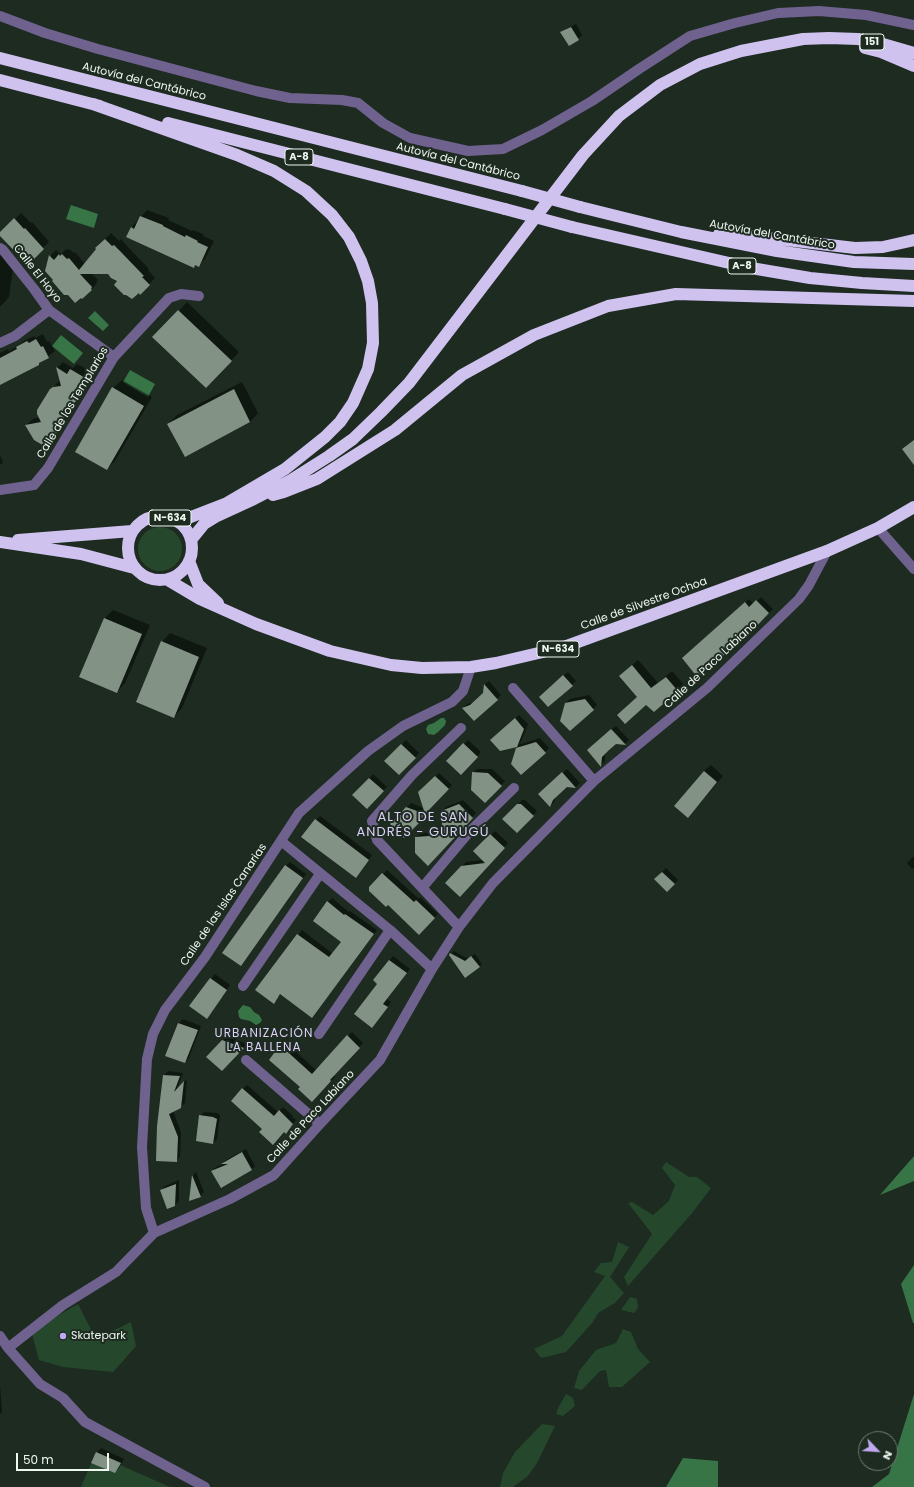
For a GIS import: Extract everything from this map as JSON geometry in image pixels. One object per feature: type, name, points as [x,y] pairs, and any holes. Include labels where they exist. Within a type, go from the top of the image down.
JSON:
[{"type":"highway","name":"151","points":[[829,38],[858,39],[914,53]]},
{"type":"highway","points":[[178,522],[301,472],[329,456],[353,439],[409,383],[584,155],[619,116],[660,85],[700,64],[749,49],[804,39],[829,38],[881,52],[914,66]]},
{"type":"highway","name":"Autovía del Cantábrico","points":[[0,58],[681,232],[777,251],[854,262],[914,264]]},
{"type":"highway","name":"A-8","points":[[0,80],[572,227],[691,255],[751,268],[810,278],[914,286]]},
{"type":"highway","points":[[93,104],[237,155],[274,171],[294,183],[318,201],[341,225],[361,261],[368,281],[372,303],[372,355],[364,380],[353,403],[340,422],[325,437],[286,469],[227,503]]},
{"type":"highway","points":[[681,232],[735,234],[855,248],[883,247],[914,240]]},
{"type":"highway","points":[[254,499],[284,492],[317,479],[395,430],[462,375],[534,335],[608,306],[676,294],[914,301]]},
{"type":"highway","points":[[191,540],[204,524],[217,516],[291,480],[301,472]]},
{"type":"highway","name":"N-634","points":[[878,528],[914,507]]},
{"type":"highway","name":"N-634","points":[[0,542],[132,531],[139,523],[154,517],[169,517],[184,526],[191,540],[192,550],[189,561],[198,584],[226,611]]},
{"type":"highway","name":"Calle de Silvestre Ochoa","points":[[226,611],[286,636],[330,651],[365,660],[391,665],[422,668],[471,668],[564,647],[826,551],[878,528]]},
{"type":"highway","points":[[132,531],[128,540],[127,550],[129,560],[134,568]]},
{"type":"highway","name":"N-634","points":[[0,542],[80,554],[134,568],[141,575],[149,579],[158,581],[168,580],[200,599],[226,611]]},
{"type":"highway","points":[[168,580],[177,576],[184,570],[189,561]]},
{"type":"street","points":[[0,16],[45,33],[98,49],[256,91],[290,98],[342,100],[358,103],[383,123],[410,138],[468,151],[502,150],[542,130],[592,101],[690,36],[735,23],[778,13],[819,11],[866,15],[914,24]]},
{"type":"street","name":"Calle El Hoyo","points":[[0,248],[34,288],[49,310],[114,357]]},
{"type":"street","name":"Calle de los Templarios","points":[[0,490],[34,485],[48,468],[114,357],[169,298],[181,294],[199,296]]},
{"type":"street","points":[[0,343],[15,336],[49,310]]},
{"type":"street","points":[[878,528],[914,568]]},
{"type":"street","name":"Calle de Paco Labiano","points":[[8,1348],[63,1305],[116,1272],[154,1233],[230,1199],[274,1175],[380,1060],[432,969],[459,927],[493,883],[594,782],[707,688],[799,599],[810,585],[826,551]]},
{"type":"street","name":"Calle de las Islas Canarias","points":[[154,1233],[146,1208],[142,1147],[148,1059],[153,1034],[165,1010],[205,957],[300,813],[368,751],[403,726],[452,702],[463,691],[471,668]]},
{"type":"street","points":[[513,688],[594,782]]},
{"type":"street","points":[[459,927],[377,840],[372,821],[412,775],[461,728]]},
{"type":"street","points":[[422,888],[470,832],[514,788]]},
{"type":"street","points":[[281,840],[320,874],[390,930],[432,969]]},
{"type":"street","points":[[243,986],[320,874]]},
{"type":"street","points":[[319,1034],[390,930]]},
{"type":"street","points":[[246,1060],[320,1124]]},
{"type":"street","points":[[0,1336],[8,1348],[40,1384],[63,1398],[84,1422],[205,1487]]},
{"type":"shaded area","points":[[71,205],[98,214],[94,228],[66,219]]},
{"type":"shaded area","points":[[95,311],[109,325],[103,331],[88,318]]},
{"type":"shaded area","points":[[61,335],[83,353],[74,364],[52,346]]},
{"type":"shaded area","points":[[130,370],[155,384],[148,397],[123,382]]},
{"type":"shaded area","points":[[156,527],[164,527],[176,533],[182,545],[182,553],[176,565],[164,571],[156,571],[144,565],[138,553],[138,545],[144,533]]},
{"type":"shaded area","points":[[441,718],[444,718],[446,721],[445,725],[434,735],[428,734],[426,729],[428,725]]},
{"type":"shaded area","points":[[243,1005],[250,1007],[259,1015],[262,1020],[260,1023],[256,1025],[239,1017],[238,1011]]},
{"type":"shaded area","points":[[914,1156],[914,1181],[880,1195]]},
{"type":"shaded area","points":[[666,1162],[689,1177],[697,1177],[711,1188],[693,1212],[628,1286],[624,1277],[652,1234],[628,1203],[632,1202],[653,1215],[669,1201],[675,1185],[662,1168]]},
{"type":"shaded area","points":[[618,1242],[629,1247],[610,1277],[624,1293],[615,1303],[598,1313],[593,1322],[566,1352],[541,1358],[534,1349],[562,1336],[605,1276],[594,1272],[601,1263],[612,1262]]},
{"type":"shaded area","points":[[914,1265],[914,1323],[913,1323],[901,1284]]},
{"type":"shaded area","points":[[630,1297],[637,1299],[638,1308],[634,1313],[621,1310]]},
{"type":"shaded area","name":"Skatepark","points":[[78,1304],[96,1339],[131,1322],[136,1346],[113,1372],[63,1367],[39,1360],[32,1334],[38,1327]]},
{"type":"shaded area","points":[[623,1329],[631,1332],[638,1349],[650,1362],[622,1387],[609,1387],[606,1370],[600,1371],[582,1390],[574,1388],[579,1371],[596,1350],[616,1343]]},
{"type":"shaded area","points":[[566,1394],[573,1398],[575,1406],[563,1416],[556,1414],[558,1408]]},
{"type":"shaded area","points":[[914,1394],[914,1487],[872,1487],[889,1474],[890,1471],[898,1471],[898,1445]]},
{"type":"shaded area","points":[[542,1424],[555,1426],[537,1463],[528,1476],[513,1487],[500,1487],[503,1473],[515,1452]]},
{"type":"shaded area","points":[[96,1452],[121,1463],[120,1465],[170,1487],[81,1487]]},
{"type":"shaded area","points":[[683,1458],[718,1461],[718,1487],[666,1487]]},
{"type":"building","points":[[571,27],[579,40],[569,46],[560,32]]},
{"type":"building","points":[[140,216],[163,225],[185,237],[186,235],[208,247],[199,267],[195,265],[194,268],[126,237],[131,227],[134,229]]},
{"type":"building","points":[[14,218],[44,249],[29,264],[27,262],[26,263],[0,236],[0,232]]},
{"type":"building","points":[[105,239],[120,251],[144,276],[142,277],[150,285],[140,295],[139,293],[132,299],[124,295],[114,285],[117,281],[111,278],[108,274],[80,274],[92,287],[92,290],[75,303],[68,295],[64,295],[45,271],[49,255],[54,260],[59,254],[60,256],[62,254],[67,259],[69,258],[79,270],[96,249],[95,248]]},
{"type":"building","points":[[178,310],[232,361],[206,388],[152,337]]},
{"type":"building","points":[[36,339],[41,347],[43,346],[49,358],[39,363],[39,365],[0,385],[0,358],[17,349],[16,347],[27,341],[29,343]]},
{"type":"building","points":[[56,367],[67,374],[70,369],[87,379],[78,393],[80,394],[74,404],[72,403],[56,434],[54,434],[46,447],[34,440],[25,425],[41,422],[37,414],[37,410],[50,389],[61,386]]},
{"type":"building","points":[[112,387],[144,406],[107,470],[75,452]]},
{"type":"building","points":[[234,389],[250,422],[185,457],[167,424]]},
{"type":"building","points":[[914,440],[914,465],[902,449]]},
{"type":"building","points":[[756,600],[769,613],[754,629],[740,634],[743,638],[698,678],[682,658],[745,602],[749,607]]},
{"type":"building","points":[[104,618],[142,634],[117,693],[79,677]]},
{"type":"building","points":[[161,641],[199,657],[174,718],[136,702]]},
{"type":"building","points":[[632,665],[651,688],[666,677],[678,691],[654,712],[646,705],[625,724],[617,715],[637,697],[619,676]]},
{"type":"building","points":[[563,675],[573,686],[548,707],[539,697]]},
{"type":"building","points":[[484,684],[498,700],[474,721],[462,708],[470,705],[483,693]]},
{"type":"building","points":[[585,699],[594,710],[570,731],[560,721],[565,703]]},
{"type":"building","points":[[515,718],[524,729],[517,747],[500,751],[490,740]]},
{"type":"building","points":[[611,729],[626,745],[616,744],[609,750],[602,757],[601,767],[587,750]]},
{"type":"building","points":[[536,742],[546,753],[521,775],[511,764],[516,748]]},
{"type":"building","points":[[463,743],[478,757],[461,775],[446,761]]},
{"type":"building","points":[[401,744],[416,758],[399,775],[384,761]]},
{"type":"building","points":[[704,771],[717,782],[688,818],[674,806]]},
{"type":"building","points":[[472,772],[488,773],[502,786],[485,803],[471,790]]},
{"type":"building","points":[[562,772],[576,788],[567,787],[553,800],[550,807],[538,794]]},
{"type":"building","points":[[435,776],[449,789],[425,814],[418,792]]},
{"type":"building","points":[[369,778],[384,791],[367,809],[352,795]]},
{"type":"building","points":[[459,804],[473,818],[428,866],[415,853],[415,837],[443,835],[441,811]]},
{"type":"building","points":[[517,804],[521,804],[534,816],[517,833],[502,819]]},
{"type":"building","points":[[406,807],[425,814],[421,818],[425,817],[404,838],[390,824]]},
{"type":"building","points":[[315,819],[369,860],[356,878],[301,837]]},
{"type":"building","points":[[490,834],[505,848],[460,897],[445,883],[461,866],[485,863],[473,851]]},
{"type":"building","points":[[285,865],[303,878],[241,966],[222,953]]},
{"type":"building","points":[[662,872],[675,884],[667,892],[654,879]]},
{"type":"building","points":[[382,873],[414,902],[416,900],[435,918],[419,935],[388,905],[386,907],[369,891],[369,887]]},
{"type":"building","points":[[327,901],[344,915],[345,914],[374,934],[312,1018],[280,994],[274,1004],[255,990],[297,934],[329,957],[341,942],[313,921]]},
{"type":"building","points":[[450,953],[465,961],[471,956],[480,967],[465,978],[449,955]]},
{"type":"building","points":[[389,960],[407,973],[383,1004],[388,1007],[372,1028],[354,1014],[377,984],[373,980]]},
{"type":"building","points":[[210,978],[227,990],[207,1019],[189,1006]]},
{"type":"building","points":[[178,1023],[198,1030],[185,1063],[165,1056]]},
{"type":"building","points":[[347,1035],[360,1048],[312,1102],[298,1089],[300,1087],[269,1060],[280,1045],[312,1074]]},
{"type":"building","points":[[222,1040],[244,1048],[222,1071],[206,1057]]},
{"type":"building","points":[[163,1075],[180,1076],[174,1092],[184,1081],[181,1108],[169,1114],[178,1137],[177,1162],[156,1161],[157,1126]]},
{"type":"building","points":[[242,1088],[274,1116],[279,1110],[293,1124],[286,1134],[284,1132],[273,1145],[259,1132],[262,1129],[231,1101]]},
{"type":"building","points":[[199,1115],[217,1119],[213,1144],[196,1141]]},
{"type":"building","points":[[242,1152],[252,1170],[221,1188],[211,1171],[228,1164],[221,1164]]},
{"type":"building","points":[[192,1175],[201,1197],[189,1201]]},
{"type":"building","points":[[176,1184],[175,1206],[167,1209],[160,1190]]},
{"type":"building","points":[[96,1452],[121,1463],[115,1473],[91,1463]]},
{"type":"place","name":"Skatepark","points":[[63,1336]]},
{"type":"district","name":"ALTO DE SAN ANDRÉS - GURUGÚ","points":[[423,826]]},
{"type":"district","name":"URBANIZACIÓN LA BALLENA","points":[[264,1041]]}]
